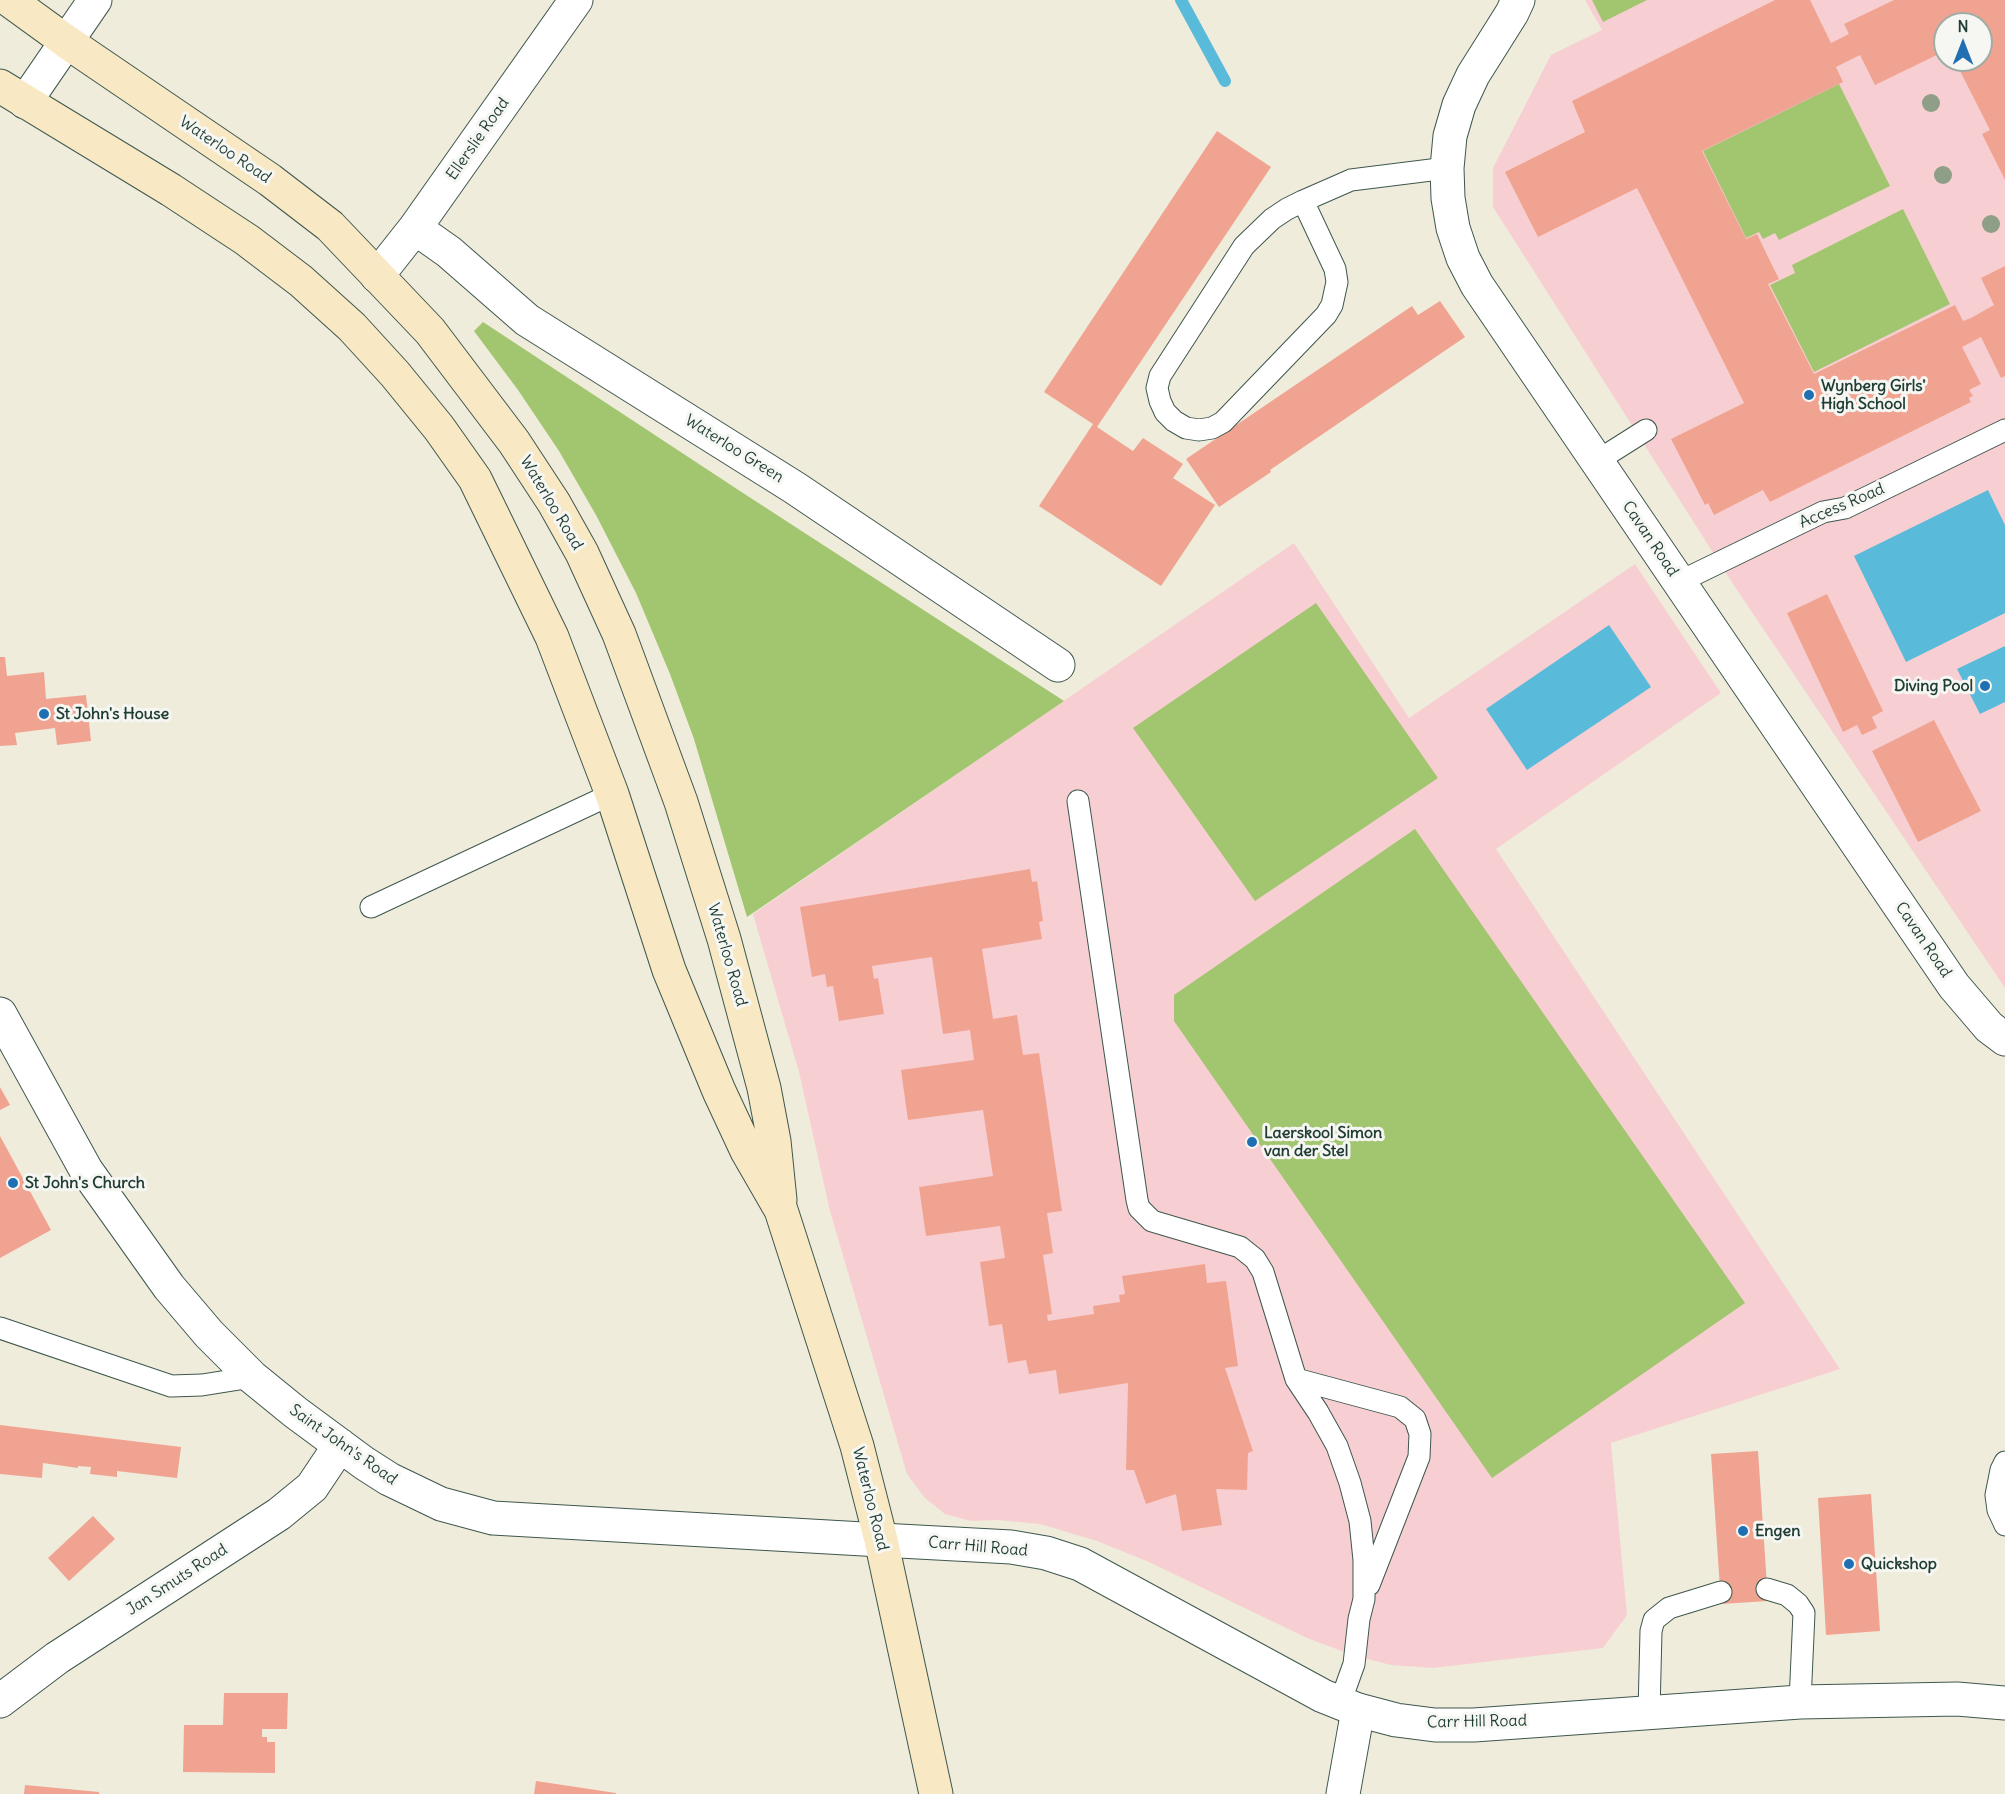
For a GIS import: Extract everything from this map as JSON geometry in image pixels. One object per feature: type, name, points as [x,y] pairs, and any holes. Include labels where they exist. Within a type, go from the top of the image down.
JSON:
[{"type":"main road","name":"Waterloo Road","points":[[9,0],[279,187],[330,226],[430,331],[514,441],[554,503],[582,553],[619,634],[681,802],[724,939],[766,1099],[774,1141],[781,1210],[857,1446],[881,1540],[936,1794]]},
{"type":"main road","name":"Waterloo Road","points":[[13,94],[171,190],[247,240],[301,281],[352,327],[395,374],[439,428],[475,479],[552,637],[612,794],[669,970],[719,1091],[747,1151],[781,1210]]},
{"type":"street","points":[[13,94],[67,42],[95,0]]},
{"type":"street","name":"Ellerslie Road","points":[[377,276],[415,228],[576,0]]},
{"type":"street","name":"Cavan Road","points":[[1518,0],[1473,75],[1459,105],[1450,136],[1447,168],[1448,198],[1453,228],[1463,258],[1477,285],[1954,986],[1989,1027],[2005,1039]]},
{"type":"street","name":"Waterloo Green","points":[[415,228],[448,252],[527,320],[795,488],[1058,665]]},
{"type":"street","name":"Saint John's Road","points":[[0,1014],[86,1170],[169,1287],[209,1334],[252,1377],[339,1445],[389,1479],[423,1497],[459,1510],[494,1518],[881,1540]]},
{"type":"street","name":"Jan Smuts Road","points":[[0,1701],[57,1658],[279,1514],[312,1487],[339,1445]]},
{"type":"street","name":"Carr Hill Road","points":[[881,1540],[1011,1546],[1046,1553],[1080,1564],[1225,1644],[1349,1706],[1396,1720],[1435,1725],[1473,1725],[1800,1702],[1957,1698],[2005,1703]]},
{"type":"street","points":[[1343,1794],[1349,1706]]},
{"type":"lane","points":[[1303,201],[1335,269],[1336,288],[1332,305],[1326,315],[1223,422],[1212,428],[1198,430],[1186,428],[1165,412],[1157,388],[1160,376],[1165,364],[1244,246],[1272,219],[1303,201],[1351,180],[1447,168]]},
{"type":"lane","points":[[1597,461],[1646,430]]},
{"type":"lane","name":"Access Road","points":[[1679,582],[1823,512],[1845,508],[2005,430]]},
{"type":"lane","points":[[371,907],[612,794]]},
{"type":"lane","points":[[1078,801],[1139,1208],[1152,1221],[1240,1247],[1256,1259],[1263,1272],[1296,1380],[1318,1412],[1336,1446],[1350,1483],[1360,1521],[1365,1560],[1364,1599]]},
{"type":"lane","points":[[0,1328],[171,1386],[202,1385],[252,1377]]},
{"type":"lane","points":[[1296,1380],[1400,1407],[1415,1419],[1420,1434],[1419,1457],[1364,1599],[1359,1619],[1349,1706]]},
{"type":"lane","points":[[2005,1462],[1996,1495],[1998,1510],[2005,1525]]},
{"type":"lane","points":[[1767,1589],[1787,1595],[1798,1604],[1804,1613],[1800,1702]]},
{"type":"lane","points":[[1649,1712],[1651,1631],[1654,1620],[1669,1608],[1720,1592]]},
{"type":"shaded area","name":"Wynberg Girls' High School","points":[[1585,0],[2005,0],[2005,988],[1733,584],[1493,207],[1493,168],[1551,55],[1602,30]]},
{"type":"shaded area","name":"Laerskool Simon van der Stel","points":[[1294,543],[1409,718],[1635,564],[1721,693],[1496,849],[1840,1369],[1611,1443],[1627,1615],[1603,1648],[1433,1668],[1391,1665],[1355,1656],[1307,1638],[1149,1562],[1097,1541],[1040,1524],[998,1520],[971,1521],[945,1514],[925,1498],[907,1474],[830,1211],[799,1072],[753,914]]},
{"type":"green space","points":[[1592,0],[1647,0],[1603,22]]},
{"type":"green space","points":[[1839,84],[1890,186],[1779,240],[1775,233],[1763,239],[1759,232],[1746,238],[1703,151]]},
{"type":"green space","points":[[1903,209],[1950,304],[1814,372],[1770,285],[1795,273],[1792,265]]},
{"type":"green space","points":[[483,322],[1064,701],[747,917],[694,739],[636,593],[596,515],[559,451],[518,390],[474,331]]},
{"type":"green space","points":[[1316,603],[1438,778],[1255,901],[1133,728]]},
{"type":"green space","points":[[1415,829],[1745,1303],[1492,1478],[1174,1021],[1174,995]]},
{"type":"water","points":[[1988,490],[2005,525],[2005,613],[1906,662],[1854,556]]},
{"type":"water","points":[[1609,625],[1651,687],[1527,770],[1486,709]]},
{"type":"water","name":"Diving Pool","points":[[2005,646],[2005,702],[1980,714],[1957,669]]},
{"type":"building","points":[[1775,0],[1810,0],[1831,43],[1849,34],[1844,24],[1894,0],[2005,0],[2005,180],[1982,134],[1990,130],[1961,72],[1993,72],[1993,12],[1933,12],[1933,57],[1875,85],[1860,55],[1836,67],[1843,82],[1702,151],[1746,239],[1757,234],[1779,279],[1768,284],[1814,374],[1955,305],[1963,321],[1994,305],[1981,278],[2005,266],[2005,376],[2001,378],[1981,337],[1962,347],[1981,384],[1969,390],[1973,396],[1969,398],[1971,402],[1770,502],[1763,490],[1714,515],[1708,503],[1705,505],[1671,439],[1744,403],[1637,188],[1538,237],[1505,172],[1585,132],[1572,101]]},
{"type":"building","points":[[1217,131],[1271,167],[1097,427],[1133,451],[1143,438],[1183,464],[1173,478],[1215,505],[1161,586],[1039,506],[1093,424],[1044,392]]},
{"type":"building","points":[[1440,301],[1465,337],[1219,507],[1186,459],[1412,306],[1418,315]]},
{"type":"building","points":[[1827,594],[1883,711],[1872,717],[1877,728],[1862,735],[1857,725],[1843,732],[1787,613]]},
{"type":"building","name":"St John's House","points":[[0,657],[5,657],[7,676],[44,672],[46,699],[86,695],[91,741],[57,745],[55,728],[15,733],[17,745],[0,746]]},
{"type":"building","points":[[1934,720],[1981,811],[1918,842],[1872,751]]},
{"type":"building","points":[[1030,869],[1032,882],[1037,881],[1043,921],[1039,922],[1042,939],[982,949],[993,1019],[1017,1015],[1023,1055],[1039,1053],[1062,1211],[1047,1213],[1053,1253],[1043,1255],[1052,1314],[1047,1315],[1048,1321],[1094,1314],[1093,1306],[1120,1302],[1119,1295],[1125,1294],[1122,1276],[1205,1264],[1207,1283],[1226,1281],[1238,1366],[1225,1368],[1253,1451],[1248,1453],[1247,1490],[1216,1489],[1222,1525],[1182,1531],[1176,1494],[1146,1504],[1134,1470],[1126,1470],[1128,1383],[1059,1394],[1056,1370],[1029,1374],[1026,1360],[1008,1363],[1002,1324],[989,1326],[980,1262],[1005,1258],[1000,1226],[926,1236],[919,1187],[993,1176],[983,1110],[908,1120],[901,1070],[974,1060],[970,1030],[943,1034],[932,957],[872,966],[874,979],[878,978],[884,1014],[839,1021],[833,986],[827,987],[825,974],[812,977],[800,907]]},
{"type":"building","points":[[0,1087],[10,1105],[0,1110]]},
{"type":"building","name":"St John's Church","points":[[0,1136],[51,1230],[0,1258]]},
{"type":"building","points":[[0,1425],[181,1447],[177,1478],[117,1471],[117,1477],[90,1474],[91,1467],[78,1466],[78,1468],[43,1463],[42,1478],[0,1474]]},
{"type":"building","points":[[1758,1451],[1768,1601],[1721,1604],[1711,1454]]},
{"type":"building","name":"Quickshop","points":[[1871,1494],[1880,1631],[1826,1635],[1818,1498]]},
{"type":"building","points":[[93,1516],[115,1539],[69,1581],[48,1558]]},
{"type":"building","points":[[224,1693],[288,1693],[287,1729],[262,1729],[262,1737],[267,1737],[267,1742],[275,1742],[275,1773],[183,1772],[184,1725],[223,1725]]},
{"type":"building","points":[[536,1781],[616,1793],[616,1794],[534,1794]]},
{"type":"building","points":[[25,1785],[99,1792],[99,1794],[24,1794]]},
{"type":"waterway","points":[[1181,0],[1225,81]]},
{"type":"place","name":"Wynberg Girls' High School","points":[[1809,395]]},
{"type":"place","name":"Diving Pool","points":[[1985,686]]},
{"type":"place","name":"St John's House","points":[[44,714]]},
{"type":"place","name":"Laerskool Simon van der Stel","points":[[1252,1142]]},
{"type":"place","name":"St John's Church","points":[[13,1183]]},
{"type":"place","name":"Engen","points":[[1743,1531]]},
{"type":"place","name":"Quickshop","points":[[1849,1564]]}]
